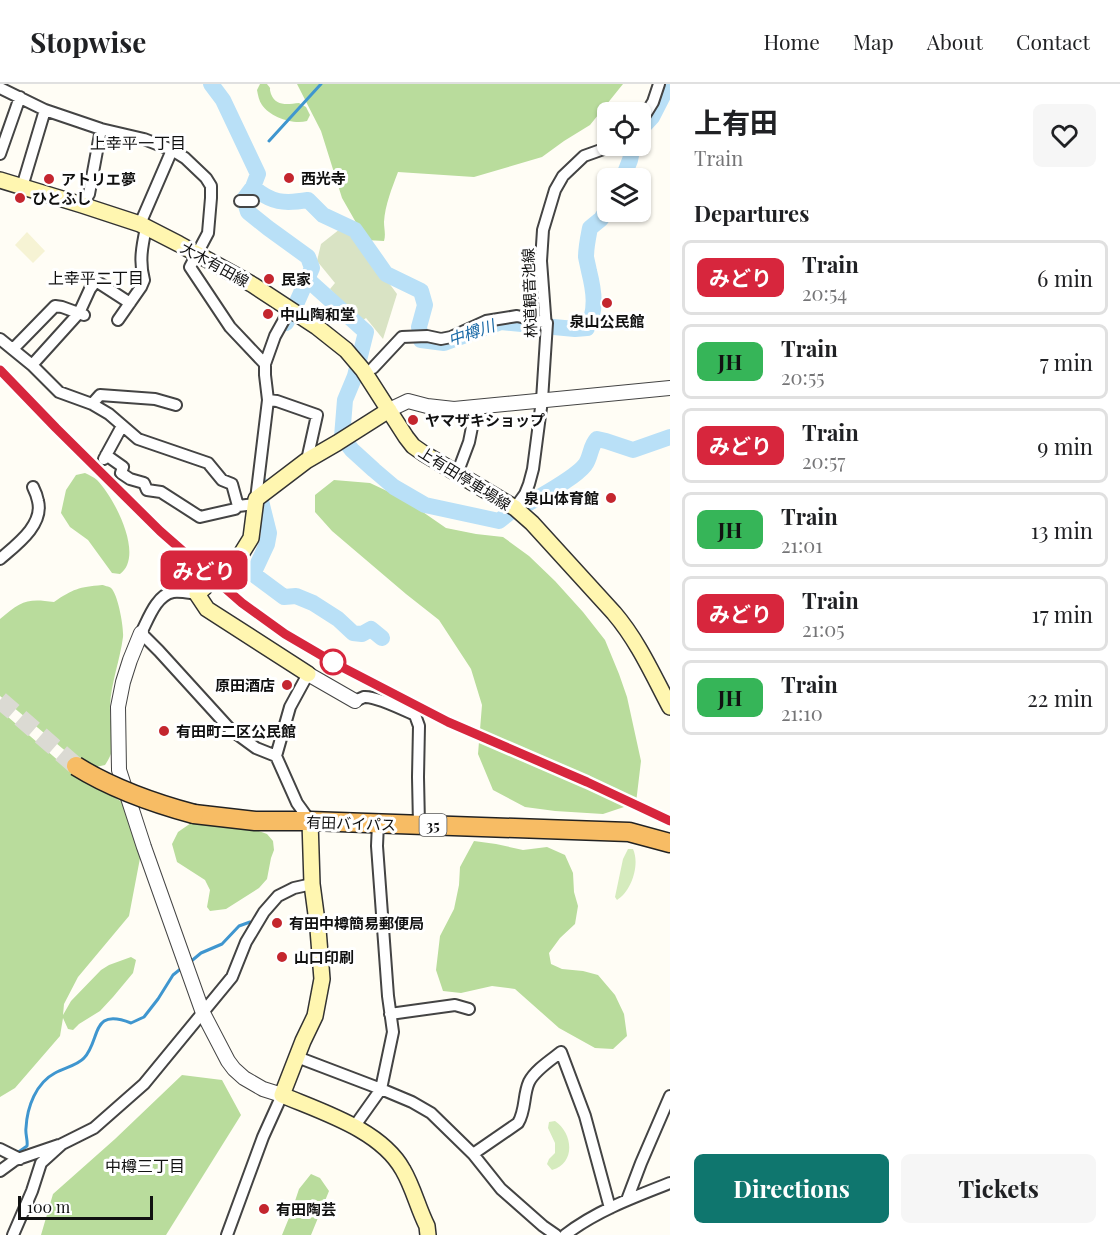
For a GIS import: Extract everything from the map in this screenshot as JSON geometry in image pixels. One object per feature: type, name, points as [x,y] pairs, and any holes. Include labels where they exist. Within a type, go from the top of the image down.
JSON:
[{"type":"highway","name":"有田バイパス","points":[[76,766],[132,795],[195,814],[255,821],[629,832],[670,843]]},
{"type":"main road","name":"大木有田線","points":[[0,180],[143,226],[253,285],[317,327],[346,350],[363,370],[389,410]]},
{"type":"main road","points":[[222,569],[238,559],[251,538],[256,502],[286,474],[389,410]]},
{"type":"main road","name":"上有田停車場線","points":[[389,410],[413,446],[515,508],[532,523],[627,628],[670,707]]},
{"type":"main road","points":[[201,590],[207,609],[308,674]]},
{"type":"main road","points":[[310,821],[312,884],[322,979],[315,1016],[282,1095],[338,1119],[378,1142],[403,1168],[427,1226],[428,1235]]},
{"type":"street","points":[[651,105],[659,84]]},
{"type":"street","points":[[0,88],[45,110],[101,129],[144,139],[172,150],[185,158],[206,178],[211,186],[208,233],[190,267],[230,327],[265,364]]},
{"type":"street","points":[[0,154],[20,97]]},
{"type":"street","points":[[22,187],[45,110]]},
{"type":"street","points":[[82,205],[89,194],[101,129]]},
{"type":"street","points":[[117,320],[144,280],[140,267],[143,226],[172,150]]},
{"type":"street","name":"林道観音池線","points":[[542,400],[547,322],[541,261],[543,230],[555,190],[563,176],[584,156],[597,151]]},
{"type":"street","points":[[240,201],[253,201]]},
{"type":"street","points":[[32,365],[82,314],[90,288],[96,281],[130,303]]},
{"type":"street","points":[[13,349],[55,306],[62,306],[82,314]]},
{"type":"street","points":[[122,426],[105,457],[123,467],[121,473],[130,479],[143,480],[147,490],[161,492],[200,517],[256,502],[271,401],[265,364],[275,336],[290,309]]},
{"type":"street","points":[[373,368],[402,337],[451,338],[486,321],[517,316],[547,322],[542,400],[533,469],[525,494],[515,508]]},
{"type":"street","points":[[0,339],[32,365],[59,392],[92,404],[109,414],[138,439],[208,463],[222,480],[232,484],[238,506]]},
{"type":"street","points":[[389,410],[408,401],[454,409],[670,388]]},
{"type":"street","points":[[92,404],[100,395],[155,399],[176,405]]},
{"type":"street","points":[[271,401],[317,416],[307,460]]},
{"type":"street","points":[[458,474],[472,427],[474,407]]},
{"type":"street","points":[[0,559],[33,528],[39,502],[33,487]]},
{"type":"street","points":[[201,590],[170,593],[162,597],[141,633],[126,671],[118,707],[118,770],[203,1013],[234,1069],[263,1089],[282,1095],[263,1137],[227,1235]]},
{"type":"street","points":[[141,633],[230,729],[256,748],[276,756]]},
{"type":"street","points":[[310,821],[297,803],[276,756],[290,707],[308,674],[355,701],[364,698],[381,701],[397,706],[415,716],[419,726],[419,825]]},
{"type":"street","points":[[354,1127],[381,1089],[393,1032],[388,996],[377,846],[378,823]]},
{"type":"street","points":[[0,1171],[15,1160],[62,1144],[94,1128],[144,1084],[232,977],[246,942],[264,912],[279,896],[294,888],[312,884]]},
{"type":"street","points":[[390,1014],[455,1005],[469,1009]]},
{"type":"street","points":[[472,1154],[518,1123],[522,1117],[529,1082],[561,1052],[585,1116],[610,1208]]},
{"type":"street","points":[[297,1057],[381,1089],[431,1113],[472,1154],[501,1189],[556,1235]]},
{"type":"street","points":[[627,1200],[670,1096]]},
{"type":"street","points":[[13,1235],[42,1163],[62,1144]]},
{"type":"street","points":[[0,1149],[20,1159]]},
{"type":"street","points":[[565,1235],[610,1208],[670,1183]]},
{"type":"shaded area","points":[[27,232],[45,251],[33,263],[15,245]]},
{"type":"green space","points":[[260,84],[267,84],[273,98],[279,103],[299,103],[306,107],[310,115],[307,121],[289,121],[270,113],[259,100],[257,90]]},
{"type":"green space","points":[[297,84],[623,84],[609,102],[597,102],[597,116],[590,125],[542,157],[474,177],[398,172],[386,209],[384,241],[366,240],[342,198],[321,131]]},
{"type":"green space","points":[[340,229],[353,234],[397,294],[383,339],[366,318],[362,321],[330,289],[335,283],[317,261],[321,244]]},
{"type":"green space","points":[[85,473],[96,479],[104,488],[124,527],[129,554],[127,565],[120,574],[112,573],[88,540],[70,527],[61,513],[66,490],[76,475]]},
{"type":"green space","points":[[334,480],[370,483],[404,499],[446,528],[503,537],[529,556],[555,581],[605,640],[619,674],[627,697],[641,761],[636,803],[603,814],[555,811],[525,807],[493,790],[478,754],[482,705],[471,669],[439,620],[332,531],[315,512],[315,495]]},
{"type":"green space","points":[[102,585],[114,591],[123,637],[111,697],[112,749],[105,765],[96,767],[75,759],[0,696],[0,619],[25,602],[37,600],[54,602],[76,589]]},
{"type":"green space","points":[[0,710],[68,769],[122,802],[141,853],[129,916],[78,977],[64,1004],[63,1015],[71,1001],[101,970],[109,965],[131,957],[136,960],[133,973],[100,1011],[73,1030],[68,1029],[63,1018],[60,1036],[15,1088],[0,1097]]},
{"type":"green space","points":[[191,823],[256,830],[267,834],[273,841],[274,850],[267,879],[259,888],[226,909],[210,911],[207,907],[210,890],[205,880],[177,862],[172,844],[178,832]]},
{"type":"green space","points":[[474,841],[523,850],[547,847],[565,855],[573,873],[574,892],[578,906],[575,924],[560,938],[549,953],[551,964],[562,969],[598,975],[615,995],[624,1014],[627,1036],[613,1049],[595,1048],[559,1028],[515,989],[492,986],[461,993],[443,991],[436,970],[440,936],[454,909],[460,867]]},
{"type":"green space","points":[[628,849],[633,849],[635,869],[627,890],[617,900],[615,897],[623,859]]},
{"type":"green space","points":[[182,1075],[222,1080],[241,1115],[166,1235],[41,1235],[53,1194]]},
{"type":"green space","points":[[555,1121],[566,1133],[569,1147],[565,1161],[552,1170],[547,1164],[555,1153],[555,1143],[548,1128],[549,1122]]},
{"type":"green space","points":[[311,1174],[320,1178],[329,1191],[311,1235],[282,1235],[299,1189]]},
{"type":"waterway","points":[[211,84],[223,100],[258,174],[253,187],[244,199],[248,212],[308,257],[312,268],[286,323]]},
{"type":"waterway","points":[[269,141],[321,84]]},
{"type":"waterway","name":"中樽川","points":[[651,118],[669,84]]},
{"type":"waterway","name":"中樽川","points":[[627,168],[631,156]]},
{"type":"waterway","name":"中樽川","points":[[253,187],[278,201],[308,200],[323,215],[355,230],[386,274],[421,291],[425,305],[419,327],[421,340],[444,343],[501,322],[575,329],[587,328],[594,300],[586,257],[590,228],[597,222]]},
{"type":"waterway","points":[[307,279],[366,332],[355,376],[345,400],[342,437],[352,450],[394,487],[425,505],[499,521],[509,513]]},
{"type":"waterway","points":[[524,506],[580,470],[587,462],[597,439],[633,450],[670,437]]},
{"type":"waterway","points":[[263,486],[261,501],[269,533],[267,544],[253,574],[284,597],[296,596],[313,603],[338,619],[353,633],[362,634],[371,629],[382,638]]},
{"type":"waterway","points":[[189,963],[201,953],[222,944],[239,926],[250,922]]},
{"type":"waterway","points":[[17,1153],[27,1146],[28,1112],[34,1096],[48,1077],[75,1065],[84,1058],[103,1022],[118,1019],[131,1023],[144,1017],[173,975],[183,967]]},
{"type":"tunnel","points":[[205,587],[222,569]]},
{"type":"tunnel","points":[[0,700],[76,766]]},
{"type":"railway","points":[[0,370],[160,531],[242,603],[295,641],[338,665],[490,741]]},
{"type":"railway","points":[[657,815],[670,821]]},
{"type":"train","name":"みどり","points":[[0,370],[160,531],[242,603],[295,641],[448,722],[587,782],[670,821]]},
{"type":"place","name":"西光寺","points":[[289,178]]},
{"type":"place","name":"アトリエ夢","points":[[49,179]]},
{"type":"place","name":"ひとふし","points":[[20,198]]},
{"type":"place","name":"民家","points":[[269,279]]},
{"type":"place","name":"泉山公民館","points":[[607,303]]},
{"type":"place","name":"中山陶和堂","points":[[268,314]]},
{"type":"place","name":"ヤマザキショップ","points":[[413,420]]},
{"type":"place","name":"泉山体育館","points":[[611,498]]},
{"type":"place","name":"原田酒店","points":[[287,685]]},
{"type":"place","name":"有田町二区公民館","points":[[164,731]]},
{"type":"place","name":"有田中樽簡易郵便局","points":[[277,923]]},
{"type":"place","name":"山口印刷","points":[[282,957]]},
{"type":"place","name":"有田陶芸","points":[[264,1209]]},
{"type":"district","name":"上幸平一丁目","points":[[138,142]]},
{"type":"district","name":"上幸平二丁目","points":[[96,277]]},
{"type":"district","name":"中樽三丁目","points":[[145,1165]]}]
